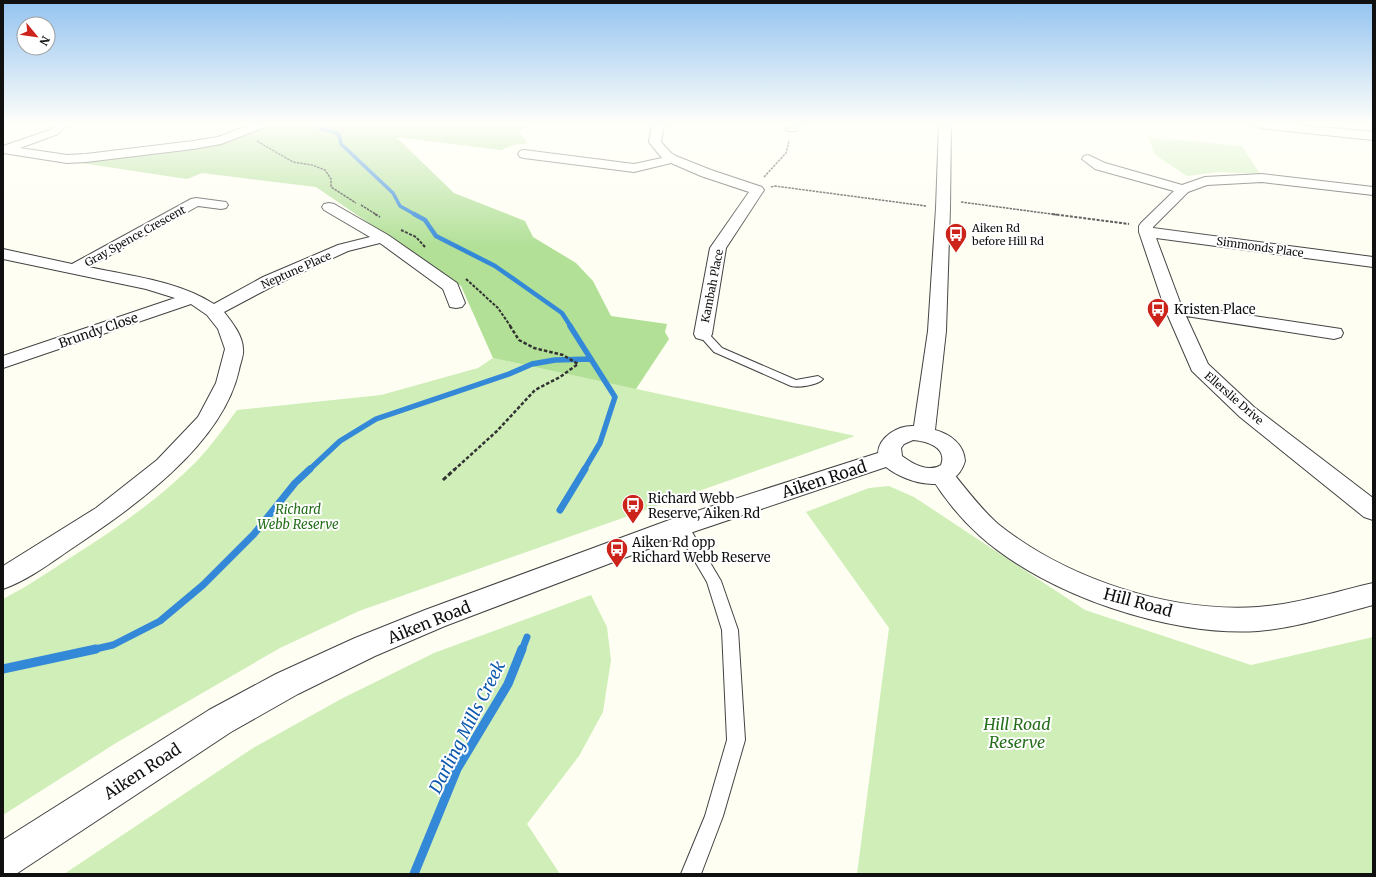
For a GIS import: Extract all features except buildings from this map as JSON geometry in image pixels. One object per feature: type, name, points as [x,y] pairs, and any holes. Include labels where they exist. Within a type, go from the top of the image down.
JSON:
[{"type":"street","points":[[618,166],[634,168],[643,166]]},
{"type":"street","points":[[689,166],[757,190]]},
{"type":"street","points":[[924,434],[937,331],[944,166]]},
{"type":"street","points":[[1100,166],[1183,189]]},
{"type":"street","points":[[1146,229],[1183,189],[1205,181],[1262,178],[1373,191]]},
{"type":"street","name":"Kambah Place","points":[[703,334],[718,248],[757,190]]},
{"type":"street","name":"Gray Spence Crescent","points":[[74,269],[193,198],[221,205]]},
{"type":"street","points":[[329,207],[382,238],[452,287],[456,303]]},
{"type":"street","name":"Simmonds Place","points":[[1146,229],[1373,262]]},
{"type":"street","name":"Ellerslie Drive","points":[[1146,229],[1174,309],[1199,367],[1247,412],[1373,511]]},
{"type":"street","name":"Neptune Place","points":[[213,311],[269,281],[343,248],[382,238]]},
{"type":"street","name":"Gray Spence Crescent","points":[[3,254],[150,285],[193,298],[213,311],[227,328],[234,349],[226,383],[207,420],[165,466],[105,514],[24,568],[3,578]]},
{"type":"street","name":"Brundy Close","points":[[3,362],[193,298]]},
{"type":"street","points":[[1174,309],[1334,333]]},
{"type":"street","points":[[910,433],[924,434],[943,441],[955,455],[955,463],[951,469],[942,475],[916,475],[904,470],[890,457],[889,450],[891,442],[897,436],[910,433]]},
{"type":"street","name":"Aiken Road","points":[[3,861],[220,721],[287,684],[365,647],[436,618],[681,526],[890,457]]},
{"type":"street","name":"Hill Road","points":[[942,475],[976,517],[989,530],[1013,548],[1062,577],[1090,589],[1134,604],[1170,613],[1215,619],[1257,619],[1296,612],[1373,594]]},
{"type":"lane","points":[[703,334],[718,350],[795,384],[818,379]]},
{"type":"lane","points":[[681,526],[714,580],[730,630],[736,740],[714,816],[692,874]]},
{"type":"path","points":[[757,190],[760,182],[774,166]]},
{"type":"path","points":[[757,190],[775,186],[926,206]]},
{"type":"path","points":[[961,202],[1146,229]]},
{"type":"green space","points":[[100,166],[426,166],[454,193],[525,221],[533,237],[576,263],[593,281],[611,316],[667,324],[665,332],[669,339],[636,389],[493,358],[461,286],[316,187],[202,173],[187,179]]},
{"type":"green space","points":[[1172,166],[1255,166],[1260,174],[1219,172],[1187,176]]},
{"type":"green space","name":"Richard Webb Reserve","points":[[493,358],[855,436],[359,611],[280,648],[116,743],[3,815],[3,599],[30,584],[121,524],[152,501],[196,462],[237,410],[381,395],[478,368]]},
{"type":"green space","name":"Hill Road Reserve","points":[[889,486],[914,497],[1085,610],[1251,665],[1373,637],[1373,874],[857,874],[889,628],[806,512],[869,488]]},
{"type":"green space","points":[[591,595],[607,627],[611,660],[603,712],[579,756],[527,824],[560,874],[64,874],[253,748],[341,699],[434,653]]},
{"type":"waterway","name":"Darling Mills Creek","points":[[364,166],[393,193],[400,206],[416,215]]},
{"type":"waterway","name":"Darling Mills Creek","points":[[414,214],[425,220],[436,236],[495,266],[562,313],[571,327]]},
{"type":"waterway","name":"Darling Mills Creek","points":[[570,326],[591,359]]},
{"type":"waterway","points":[[309,470],[340,441],[376,419],[509,374],[532,364],[555,360],[591,359]]},
{"type":"waterway","name":"Darling Mills Creek","points":[[584,470],[600,443],[615,397],[591,359]]},
{"type":"waterway","points":[[91,650],[113,645],[160,621],[203,585],[254,534],[295,483],[310,469]]},
{"type":"waterway","name":"Darling Mills Creek","points":[[560,510],[585,469]]},
{"type":"waterway","name":"Darling Mills Creek","points":[[522,650],[527,637]]},
{"type":"waterway","points":[[3,669],[96,649]]},
{"type":"waterway","name":"Darling Mills Creek","points":[[414,874],[457,769],[508,684],[522,649]]},
{"type":"place","name":"Aiken Rd before Hill Rd","points":[[956,254]]},
{"type":"place","name":"Kristen Place","points":[[1158,328]]},
{"type":"place","name":"Richard Webb Reserve, Aiken Rd","points":[[633,524]]},
{"type":"place","name":"Aiken Rd opp Richard Webb Reserve","points":[[617,568]]}]
